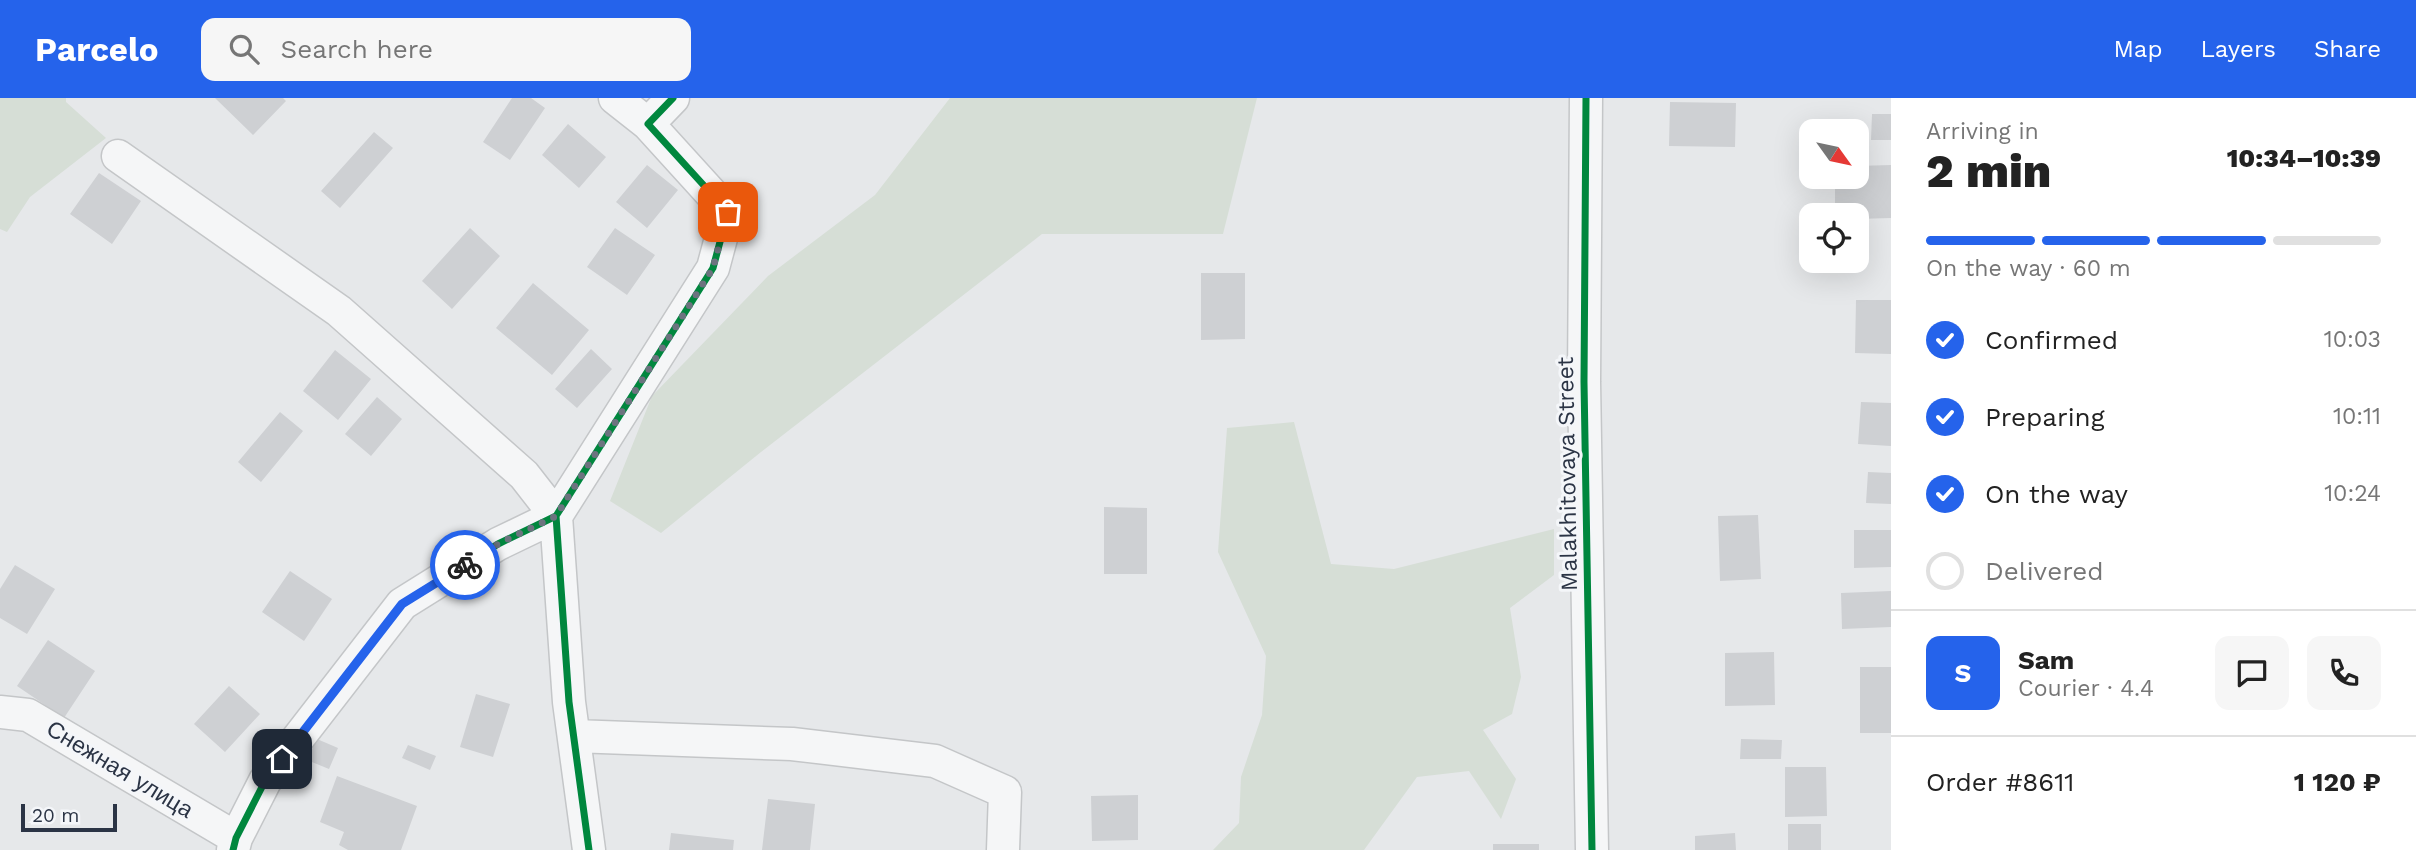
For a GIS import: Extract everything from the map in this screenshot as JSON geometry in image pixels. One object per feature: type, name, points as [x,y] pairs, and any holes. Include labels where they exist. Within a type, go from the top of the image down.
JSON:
[{"type":"street","points":[[234,844],[265,781],[402,604],[498,544],[556,516],[713,268],[728,212],[648,124],[615,98]]},
{"type":"street","points":[[648,124],[673,98]]},
{"type":"street","name":"Malakhitovaya Street","points":[[1586,98],[1584,382],[1592,850]]},
{"type":"street","points":[[118,156],[338,311],[524,475],[556,516],[569,702],[589,850]]},
{"type":"street","name":"Снежная улица","points":[[0,712],[28,715],[234,844]]},
{"type":"street","points":[[574,736],[792,744],[935,761],[1004,792],[1004,837]]},
{"type":"shaded area","points":[[0,98],[66,98],[66,102],[106,138],[30,197],[7,232],[0,229]]},
{"type":"shaded area","points":[[950,98],[1257,98],[1223,234],[1042,234],[661,533],[610,501],[652,396],[768,276],[875,195]]},
{"type":"shaded area","points":[[1294,422],[1331,564],[1394,569],[1554,529],[1554,575],[1510,608],[1521,677],[1512,714],[1483,730],[1516,779],[1501,819],[1469,771],[1417,777],[1364,850],[1213,850],[1239,823],[1241,777],[1262,715],[1266,656],[1218,552],[1227,428]]},
{"type":"building","points":[[215,98],[283,98],[286,101],[253,135]]},
{"type":"building","points":[[512,98],[531,98],[545,108],[510,160],[483,142]]},
{"type":"building","points":[[1670,102],[1736,103],[1735,147],[1669,146]]},
{"type":"building","points":[[1872,114],[1891,114],[1891,140],[1871,140]]},
{"type":"building","points":[[568,124],[606,157],[579,188],[542,155]]},
{"type":"building","points":[[374,132],[393,148],[340,208],[321,191]]},
{"type":"building","points":[[647,165],[678,190],[647,228],[616,202]]},
{"type":"building","points":[[1891,165],[1891,218],[1869,219],[1869,203],[1835,203],[1835,189],[1869,189],[1869,166]]},
{"type":"building","points":[[99,173],[141,201],[112,244],[70,214]]},
{"type":"building","points":[[470,228],[500,256],[452,309],[422,281]]},
{"type":"building","points":[[615,228],[655,255],[627,295],[587,267]]},
{"type":"building","points":[[1201,273],[1245,273],[1245,339],[1201,340]]},
{"type":"building","points":[[533,283],[589,330],[552,375],[496,328]]},
{"type":"building","points":[[1856,300],[1891,300],[1891,354],[1855,353]]},
{"type":"building","points":[[591,349],[612,369],[577,408],[555,389]]},
{"type":"building","points":[[335,350],[371,379],[338,420],[303,391]]},
{"type":"building","points":[[377,397],[402,419],[371,456],[345,434]]},
{"type":"building","points":[[1861,402],[1891,403],[1891,446],[1858,444]]},
{"type":"building","points":[[280,412],[303,431],[261,482],[238,462]]},
{"type":"building","points":[[1868,472],[1891,473],[1891,504],[1866,503]]},
{"type":"building","points":[[1104,507],[1147,508],[1147,574],[1104,574]]},
{"type":"building","points":[[1758,515],[1761,579],[1720,581],[1718,516]]},
{"type":"building","points":[[1854,530],[1891,530],[1891,567],[1854,568]]},
{"type":"building","points":[[15,565],[55,589],[27,634],[0,618],[0,589]]},
{"type":"building","points":[[290,571],[332,599],[304,641],[262,612]]},
{"type":"building","points":[[1891,591],[1891,627],[1842,629],[1841,593]]},
{"type":"building","points":[[48,640],[95,671],[64,718],[17,686]]},
{"type":"building","points":[[1774,652],[1775,705],[1725,706],[1725,653]]},
{"type":"building","points":[[1860,667],[1891,667],[1891,733],[1860,733]]},
{"type":"building","points":[[229,686],[260,714],[225,752],[194,724]]},
{"type":"building","points":[[476,694],[510,704],[493,757],[460,747]]},
{"type":"building","points":[[317,739],[338,748],[329,769],[307,760]]},
{"type":"building","points":[[1741,739],[1782,740],[1781,759],[1740,759]]},
{"type":"building","points":[[408,745],[436,756],[430,770],[402,758]]},
{"type":"building","points":[[1785,767],[1826,767],[1827,816],[1785,817]]},
{"type":"building","points":[[337,776],[417,806],[401,850],[348,850],[339,845],[344,832],[320,822]]},
{"type":"building","points":[[1138,795],[1138,840],[1092,841],[1091,796]]},
{"type":"building","points":[[768,799],[815,804],[810,850],[762,850]]},
{"type":"building","points":[[1788,824],[1821,824],[1821,850],[1788,850]]},
{"type":"building","points":[[671,833],[734,840],[733,850],[669,850]]},
{"type":"building","points":[[1735,833],[1736,850],[1695,850],[1695,836]]},
{"type":"building","points":[[1493,844],[1539,844],[1539,850],[1493,850]]},
{"type":"cycle path","points":[[233,850],[236,838],[265,781],[402,604],[498,544],[556,516],[713,268],[728,212],[648,124],[673,98]]},
{"type":"cycle path","points":[[1586,98],[1584,382],[1592,850]]},
{"type":"cycle path","points":[[556,516],[569,702],[589,850]]},
{"type":"way so far","points":[[465,565],[498,544],[556,516],[713,268],[728,212]]},
{"type":"route","points":[[282,759],[402,604],[465,565]]}]
